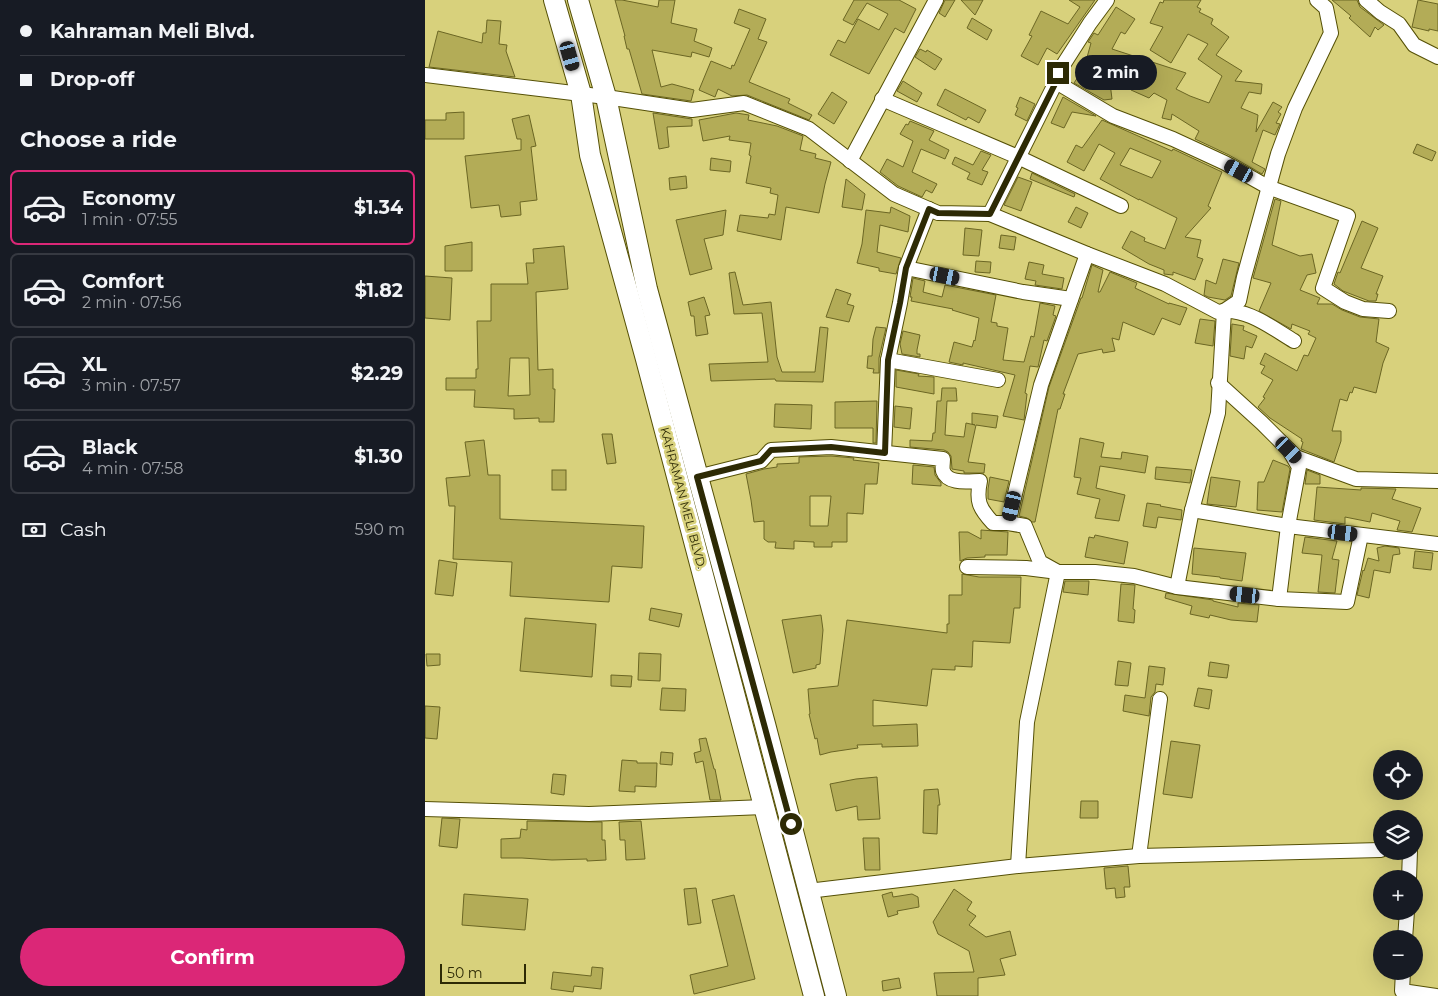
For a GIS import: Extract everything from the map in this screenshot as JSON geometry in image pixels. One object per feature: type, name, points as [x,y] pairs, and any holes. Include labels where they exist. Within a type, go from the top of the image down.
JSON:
[{"type":"highway","name":"KAHRAMAN MELI BLVD.","points":[[554,0],[581,94],[589,155],[646,358],[814,996]]},
{"type":"highway","name":"KAHRAMAN MELI BLVD.","points":[[578,0],[606,97],[647,289],[836,996]]},
{"type":"street","points":[[850,160],[936,0]]},
{"type":"street","points":[[990,214],[1056,82],[1058,73],[1107,0]]},
{"type":"street","points":[[1224,311],[1239,301],[1278,154],[1295,108],[1331,32],[1326,8],[1317,0]]},
{"type":"street","points":[[1366,0],[1399,24],[1413,45],[1438,57]]},
{"type":"street","points":[[425,75],[606,97],[692,110],[744,103],[809,129],[894,194],[938,213],[990,214],[1165,284],[1218,312],[1246,314],[1294,341]]},
{"type":"street","points":[[1056,82],[1113,116],[1173,139],[1225,163],[1268,187],[1348,216],[1323,288],[1345,302],[1363,309],[1389,311]]},
{"type":"street","points":[[883,99],[1018,157],[1121,206]]},
{"type":"street","points":[[885,453],[888,360],[906,268],[929,209]]},
{"type":"street","points":[[1008,523],[1041,386],[1087,254]]},
{"type":"street","points":[[906,268],[1023,292],[1071,299]]},
{"type":"street","points":[[1177,588],[1192,510],[1217,413],[1224,311]]},
{"type":"street","points":[[888,360],[998,380]]},
{"type":"street","points":[[1219,383],[1296,458],[1356,479],[1438,481]]},
{"type":"street","points":[[697,477],[761,461],[771,450],[831,447],[943,458],[943,471],[949,479],[959,482],[980,481],[978,501],[984,514],[993,523],[1025,526],[1040,562],[1058,572]]},
{"type":"street","points":[[1279,599],[1288,526],[1299,467],[1289,450]]},
{"type":"street","points":[[1192,510],[1288,526],[1438,544]]},
{"type":"street","points":[[967,567],[1095,572],[1134,576],[1177,588],[1279,599],[1347,602],[1361,535]]},
{"type":"street","points":[[1019,866],[1027,722],[1058,572]]},
{"type":"street","points":[[1139,856],[1159,699]]},
{"type":"street","points":[[425,810],[589,814],[765,807]]},
{"type":"street","points":[[808,892],[1019,866],[1139,856],[1373,850]]},
{"type":"street","points":[[1403,980],[1402,991],[1436,996]]},
{"type":"building","points":[[615,0],[658,7],[659,0],[675,0],[671,23],[697,29],[694,41],[712,48],[709,57],[692,52],[691,57],[652,50],[661,87],[672,84],[694,90],[691,101],[642,94],[629,49],[627,49]]},
{"type":"building","points":[[854,0],[899,0],[916,9],[904,33],[895,28],[869,74],[830,55],[838,40],[845,43],[858,19],[879,30],[888,14],[867,3],[853,25],[843,20]]},
{"type":"building","points":[[945,0],[955,0],[945,17],[939,13]]},
{"type":"building","points":[[961,0],[983,0],[975,15]]},
{"type":"building","points":[[1069,0],[1095,0],[1057,54],[1047,48],[1038,65],[1021,56],[1032,36],[1029,35],[1041,11],[1068,24],[1080,7]]},
{"type":"building","points":[[1164,0],[1201,0],[1197,7],[1201,9],[1199,12],[1213,19],[1211,24],[1229,37],[1216,55],[1242,71],[1235,81],[1262,84],[1261,94],[1249,92],[1241,108],[1258,115],[1256,132],[1273,102],[1282,107],[1278,112],[1281,114],[1276,123],[1280,124],[1275,135],[1263,130],[1252,162],[1265,169],[1262,174],[1229,155],[1195,139],[1199,131],[1172,114],[1171,120],[1162,118],[1167,100],[1154,93],[1149,98],[1131,90],[1137,76],[1108,67],[1112,99],[1104,100],[1074,83],[1078,77],[1081,79],[1091,43],[1088,42],[1094,33],[1098,35],[1116,7],[1135,19],[1125,34],[1121,32],[1112,49],[1186,73],[1176,89],[1209,103],[1222,76],[1198,59],[1208,44],[1188,34],[1171,63],[1150,50],[1163,27],[1150,23],[1160,2],[1163,3]]},
{"type":"building","points":[[1332,0],[1357,0],[1360,7],[1384,25],[1378,30],[1375,27],[1370,37],[1349,18],[1351,16]]},
{"type":"building","points":[[1418,0],[1438,4],[1438,31],[1412,27]]},
{"type":"building","points":[[739,9],[766,19],[758,39],[767,42],[749,82],[790,99],[788,103],[812,115],[809,120],[747,95],[732,96],[718,89],[715,97],[699,90],[711,61],[731,69],[732,65],[734,66],[750,29],[734,23]]},
{"type":"building","points":[[972,18],[992,30],[987,40],[967,28]]},
{"type":"building","points":[[487,20],[501,21],[499,44],[507,45],[506,51],[515,77],[429,67],[438,31],[482,43],[483,33],[486,33]]},
{"type":"building","points":[[920,49],[926,52],[927,50],[942,59],[935,70],[915,57]]},
{"type":"building","points":[[903,81],[922,93],[917,102],[897,91]]},
{"type":"building","points":[[945,89],[986,110],[979,123],[968,117],[966,120],[937,105]]},
{"type":"building","points":[[832,92],[847,102],[834,124],[818,114]]},
{"type":"building","points":[[1020,97],[1035,104],[1027,121],[1015,115]]},
{"type":"building","points":[[1063,97],[1096,116],[1072,112],[1064,128],[1051,123]]},
{"type":"building","points":[[464,112],[464,139],[425,139],[425,120],[446,120],[446,113]]},
{"type":"building","points":[[653,113],[692,119],[692,126],[667,127],[669,147],[659,149]]},
{"type":"building","points":[[736,113],[749,115],[748,120],[777,126],[803,136],[800,150],[816,154],[815,158],[831,162],[819,213],[786,207],[781,240],[737,231],[740,215],[768,218],[769,214],[775,215],[778,195],[770,193],[771,188],[746,183],[751,156],[749,155],[751,143],[729,140],[730,136],[703,141],[699,120]]},
{"type":"building","points":[[529,115],[536,146],[531,147],[537,200],[520,202],[521,215],[501,217],[499,205],[471,208],[465,156],[521,150],[521,139],[517,139],[512,119]]},
{"type":"building","points":[[1102,120],[1172,151],[1173,149],[1222,172],[1208,206],[1211,208],[1185,237],[1201,240],[1197,257],[1203,259],[1195,280],[1173,272],[1173,275],[1164,274],[1164,270],[1149,264],[1122,248],[1131,231],[1145,238],[1144,241],[1165,249],[1177,218],[1100,179],[1115,153],[1099,144],[1084,171],[1067,162],[1076,145],[1082,148]],"holes":[[[1130,148],[1161,161],[1152,178],[1120,165]]]},
{"type":"building","points":[[910,121],[934,131],[929,140],[949,150],[945,159],[921,149],[912,172],[937,184],[932,193],[926,190],[922,197],[898,186],[880,172],[887,159],[903,167],[913,141],[900,134]]},
{"type":"building","points":[[1417,144],[1436,152],[1432,161],[1413,153]]},
{"type":"building","points":[[981,151],[991,155],[982,170],[988,172],[982,185],[967,179],[970,173],[952,164],[955,157],[973,165]]},
{"type":"building","points":[[711,158],[731,161],[730,172],[710,170]]},
{"type":"building","points":[[1032,173],[1075,194],[1074,197],[1030,179]]},
{"type":"building","points":[[686,176],[687,188],[670,190],[669,178]]},
{"type":"building","points":[[1018,177],[1032,182],[1021,211],[1004,205]]},
{"type":"building","points":[[846,179],[865,194],[862,210],[842,207]]},
{"type":"building","points":[[1275,199],[1281,201],[1272,245],[1300,256],[1312,254],[1316,273],[1307,275],[1300,290],[1320,298],[1317,304],[1332,304],[1360,317],[1379,319],[1376,342],[1389,348],[1383,363],[1376,393],[1354,387],[1347,401],[1340,399],[1332,431],[1341,431],[1341,441],[1334,462],[1301,449],[1302,439],[1270,418],[1258,407],[1265,398],[1263,397],[1273,380],[1261,373],[1265,366],[1260,364],[1265,353],[1297,371],[1304,355],[1308,356],[1316,338],[1308,334],[1310,331],[1292,324],[1291,329],[1259,311],[1271,283],[1253,278]]},
{"type":"building","points":[[891,207],[910,216],[908,232],[880,225],[877,252],[901,258],[896,274],[879,271],[879,268],[857,263],[862,244],[866,210],[890,213]]},
{"type":"building","points":[[1076,207],[1088,213],[1081,228],[1068,222]]},
{"type":"building","points":[[726,210],[723,235],[704,239],[712,269],[690,275],[676,220]]},
{"type":"building","points":[[1362,221],[1378,228],[1361,268],[1383,276],[1376,294],[1378,294],[1376,301],[1369,301],[1343,291],[1334,284]]},
{"type":"building","points":[[965,228],[982,230],[979,256],[963,255]]},
{"type":"building","points":[[1001,235],[1016,237],[1014,250],[999,248]]},
{"type":"building","points":[[472,242],[472,271],[445,271],[445,246]]},
{"type":"building","points":[[564,246],[568,289],[536,292],[538,370],[553,369],[553,389],[555,389],[554,422],[539,422],[539,418],[514,419],[514,409],[474,407],[475,390],[446,390],[446,378],[476,378],[476,369],[478,369],[477,321],[491,321],[491,284],[528,284],[526,263],[534,263],[533,249]],"holes":[[[510,358],[529,358],[530,395],[508,396]]]},
{"type":"building","points":[[1223,259],[1239,263],[1231,296],[1225,300],[1204,295],[1206,280],[1216,284]]},
{"type":"building","points":[[976,261],[991,262],[990,273],[975,272]]},
{"type":"building","points":[[1029,262],[1044,265],[1042,274],[1064,278],[1062,289],[1035,285],[1036,281],[1025,279]]},
{"type":"building","points":[[1092,265],[1103,270],[1098,292],[1100,292],[1110,272],[1137,283],[1135,288],[1169,304],[1187,308],[1180,325],[1162,318],[1154,335],[1123,322],[1119,340],[1112,338],[1115,351],[1103,353],[1102,349],[1078,354],[1063,394],[1065,394],[1060,409],[1058,409],[1035,522],[1032,522],[1027,518],[1019,516],[1049,387],[1082,298]]},
{"type":"building","points":[[735,272],[743,305],[771,302],[777,357],[782,372],[815,372],[820,327],[828,328],[823,382],[776,381],[775,379],[711,381],[709,364],[768,362],[762,313],[734,314],[729,273]]},
{"type":"building","points":[[425,276],[452,278],[450,320],[425,318]]},
{"type":"building","points":[[913,278],[925,281],[923,292],[942,297],[945,285],[996,295],[991,322],[997,323],[997,326],[1008,328],[1003,360],[1024,362],[1031,336],[1034,337],[1040,303],[1055,306],[1053,315],[1056,316],[1047,341],[1044,340],[1038,367],[1030,366],[1025,393],[1027,394],[1024,420],[1003,416],[1015,375],[963,363],[963,365],[949,362],[954,342],[972,347],[975,341],[979,318],[953,309],[911,301]]},
{"type":"building","points":[[836,289],[851,294],[847,304],[854,306],[849,322],[826,317]]},
{"type":"building","points":[[704,297],[710,315],[705,316],[708,334],[696,336],[694,316],[691,316],[688,302]]},
{"type":"building","points":[[1200,319],[1215,321],[1213,346],[1195,343]]},
{"type":"building","points":[[1232,324],[1244,326],[1243,330],[1257,336],[1252,348],[1246,346],[1244,359],[1230,356]]},
{"type":"building","points":[[876,327],[886,328],[879,358],[879,373],[873,373],[874,369],[867,368],[868,356],[872,356]]},
{"type":"building","points":[[903,331],[920,335],[917,354],[920,354],[920,357],[902,354],[900,344]]},
{"type":"building","points":[[896,370],[919,374],[918,376],[934,377],[934,394],[896,387]]},
{"type":"building","points":[[942,388],[956,388],[957,401],[947,401],[945,435],[964,437],[966,423],[975,425],[972,424],[972,413],[998,416],[996,428],[976,425],[968,462],[985,464],[984,473],[964,473],[964,471],[952,469],[951,456],[944,450],[910,447],[910,440],[932,441],[933,433],[935,433],[937,401],[941,401]]},
{"type":"building","points":[[877,401],[876,443],[873,443],[873,428],[835,428],[835,402]]},
{"type":"building","points":[[775,404],[812,405],[811,429],[774,427]]},
{"type":"building","points":[[895,406],[912,408],[910,429],[894,427]]},
{"type":"building","points":[[602,434],[612,434],[616,463],[607,464]]},
{"type":"building","points":[[1080,438],[1104,443],[1101,457],[1121,459],[1122,452],[1148,456],[1145,473],[1100,466],[1096,488],[1125,495],[1119,521],[1095,518],[1100,499],[1077,494],[1081,478],[1074,477]]},
{"type":"building","points":[[484,440],[488,475],[500,475],[500,519],[644,526],[642,568],[612,566],[609,602],[510,596],[512,562],[453,559],[455,506],[449,506],[446,478],[470,476],[465,442]]},
{"type":"building","points":[[831,456],[879,463],[877,484],[865,484],[863,514],[847,513],[847,542],[832,542],[832,547],[814,547],[814,542],[794,541],[794,549],[775,548],[776,542],[768,542],[764,539],[764,521],[754,522],[746,474],[777,467],[777,464],[799,463],[799,457]],"holes":[[[810,496],[831,496],[828,526],[810,526]]]},
{"type":"building","points":[[1273,460],[1288,466],[1290,469],[1282,512],[1257,510],[1258,482],[1264,482]]},
{"type":"building","points":[[913,465],[934,467],[935,475],[941,486],[912,484]]},
{"type":"building","points":[[1156,467],[1192,470],[1190,483],[1155,479]]},
{"type":"building","points":[[552,470],[566,470],[566,490],[552,490]]},
{"type":"building","points":[[1307,470],[1320,475],[1320,484],[1305,484]]},
{"type":"building","points":[[990,477],[1009,481],[1004,502],[988,499]]},
{"type":"building","points":[[1211,477],[1240,481],[1236,507],[1207,504]]},
{"type":"building","points":[[1317,487],[1361,490],[1361,488],[1396,489],[1392,499],[1421,508],[1412,532],[1397,530],[1400,521],[1372,513],[1370,522],[1345,517],[1345,524],[1314,520]]},
{"type":"building","points":[[1147,503],[1182,510],[1181,520],[1158,517],[1156,528],[1143,526]]},
{"type":"building","points":[[981,530],[1008,532],[1007,555],[985,555],[985,557],[967,558],[960,561],[959,532],[968,532],[981,539]]},
{"type":"building","points":[[1095,535],[1128,542],[1124,564],[1085,557],[1089,537],[1094,538]]},
{"type":"building","points":[[1305,537],[1337,541],[1332,559],[1339,560],[1335,593],[1318,592],[1322,555],[1302,553]]},
{"type":"building","points":[[1385,546],[1399,548],[1400,554],[1393,555],[1390,573],[1374,570],[1369,598],[1357,595],[1368,558],[1379,561],[1377,548]]},
{"type":"building","points":[[1194,548],[1246,553],[1242,581],[1192,574]]},
{"type":"building","points":[[1415,551],[1433,553],[1431,570],[1413,568]]},
{"type":"building","points":[[439,560],[457,563],[453,596],[435,594]]},
{"type":"building","points":[[962,574],[979,577],[1021,577],[1020,608],[1014,608],[1010,643],[973,641],[972,667],[955,666],[955,670],[932,669],[927,706],[873,700],[873,726],[917,724],[918,746],[882,747],[882,744],[857,745],[858,748],[820,755],[817,738],[815,739],[809,714],[808,689],[838,686],[847,620],[947,633],[947,624],[949,624],[949,595],[962,595]]},
{"type":"building","points":[[1065,581],[1089,581],[1088,595],[1063,592]]},
{"type":"building","points":[[1121,584],[1135,585],[1134,623],[1118,621]]},
{"type":"building","points":[[1166,593],[1213,600],[1238,607],[1238,603],[1259,605],[1257,622],[1231,620],[1210,615],[1209,618],[1190,614],[1192,606],[1165,598]]},
{"type":"building","points":[[651,608],[682,614],[679,627],[649,620]]},
{"type":"building","points":[[821,615],[823,630],[820,664],[816,665],[816,668],[793,673],[782,620]]},
{"type":"building","points":[[525,618],[596,624],[592,677],[520,671]]},
{"type":"building","points":[[639,653],[661,654],[660,681],[638,680]]},
{"type":"building","points":[[426,654],[440,654],[440,665],[427,666]]},
{"type":"building","points":[[1118,661],[1131,663],[1128,686],[1115,685]]},
{"type":"building","points":[[1210,662],[1229,665],[1227,678],[1208,676]]},
{"type":"building","points":[[1149,666],[1165,668],[1163,685],[1156,684],[1155,692],[1151,697],[1149,716],[1123,711],[1125,695],[1145,698]]},
{"type":"building","points":[[611,675],[632,676],[631,687],[611,686]]},
{"type":"building","points":[[662,688],[686,689],[685,711],[660,710]]},
{"type":"building","points":[[1198,688],[1212,690],[1209,709],[1194,706]]},
{"type":"building","points":[[425,706],[440,707],[437,739],[425,738]]},
{"type":"building","points":[[706,738],[721,800],[710,800],[703,761],[696,763],[694,753],[701,751],[699,739]]},
{"type":"building","points":[[1171,741],[1200,745],[1192,798],[1163,794]]},
{"type":"building","points":[[661,752],[673,753],[672,765],[660,764]]},
{"type":"building","points":[[622,760],[637,761],[637,763],[657,763],[656,787],[635,786],[635,792],[619,791]]},
{"type":"building","points":[[553,774],[566,775],[564,795],[551,793]]},
{"type":"building","points":[[877,777],[880,819],[858,820],[857,806],[836,811],[830,784]]},
{"type":"building","points":[[938,789],[940,805],[938,805],[937,834],[923,833],[924,790]]},
{"type":"building","points":[[1081,801],[1098,801],[1098,818],[1080,818]]},
{"type":"building","points":[[442,818],[460,819],[457,848],[439,846]]},
{"type":"building","points":[[527,821],[602,822],[602,840],[605,840],[606,860],[501,858],[501,839],[520,838],[521,829],[527,830]]},
{"type":"building","points":[[641,821],[645,859],[626,860],[625,840],[620,840],[619,822]]},
{"type":"building","points":[[863,838],[879,838],[880,870],[865,870]]},
{"type":"building","points":[[1128,866],[1130,887],[1124,887],[1125,897],[1116,898],[1115,888],[1106,889],[1104,868]]},
{"type":"building","points":[[696,888],[701,923],[688,925],[684,889]]},
{"type":"building","points":[[954,889],[972,902],[967,910],[976,916],[969,925],[986,937],[1010,931],[1016,955],[1000,959],[1005,975],[978,978],[978,996],[937,996],[934,973],[974,972],[969,951],[938,934],[933,922]]},
{"type":"building","points":[[892,892],[893,897],[912,894],[918,897],[919,907],[897,911],[898,914],[888,917],[882,895]]},
{"type":"building","points":[[464,894],[528,899],[525,930],[462,925]]},
{"type":"building","points":[[734,895],[755,979],[694,994],[690,975],[728,966],[712,900]]},
{"type":"building","points":[[592,967],[603,968],[601,989],[574,986],[573,992],[551,989],[553,972],[591,976]]},
{"type":"building","points":[[899,978],[901,988],[883,991],[882,981]]},
{"type":"route","points":[[791,824],[697,477],[761,461],[771,450],[831,447],[885,453],[888,360],[906,268],[929,209],[938,213],[990,214],[1056,82],[1058,73]]}]
